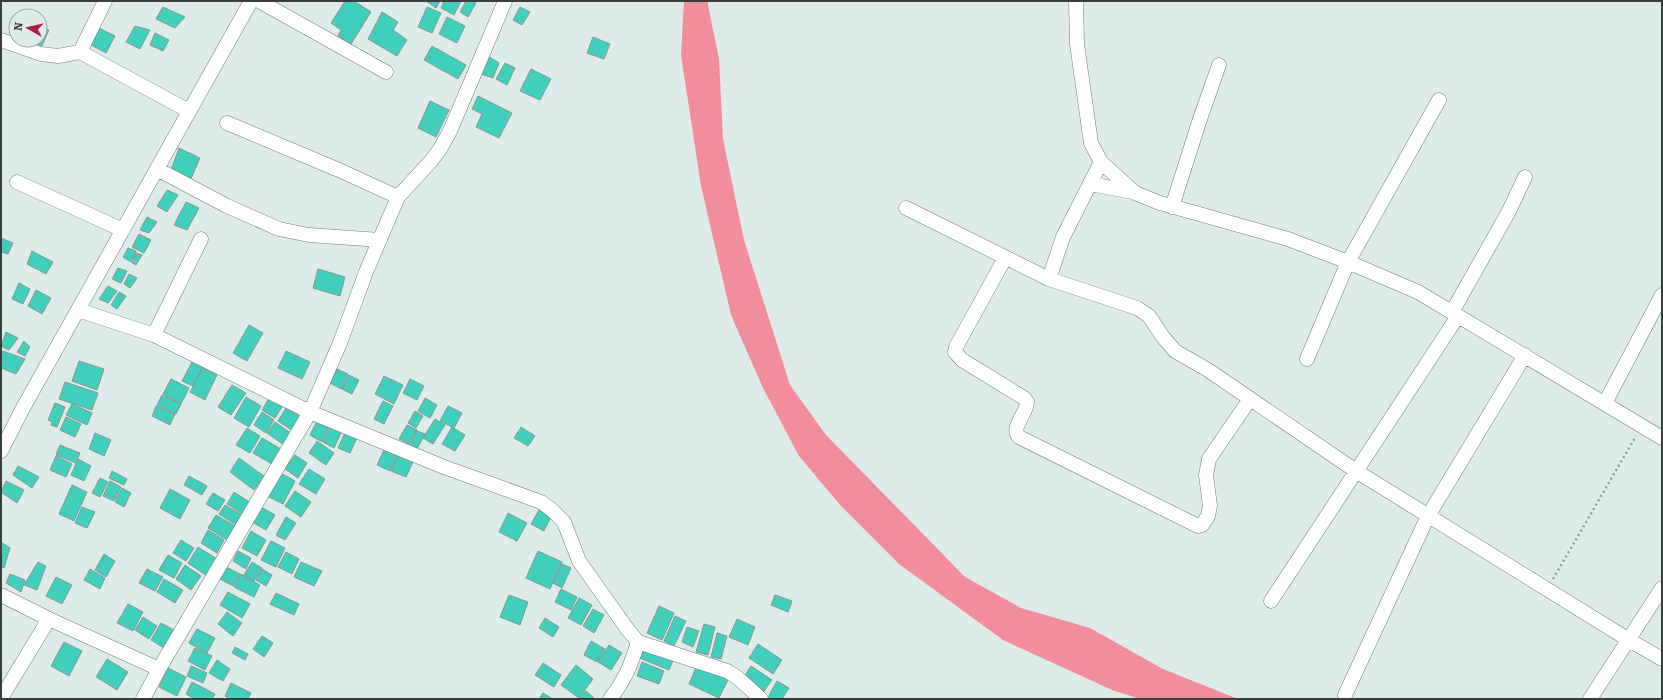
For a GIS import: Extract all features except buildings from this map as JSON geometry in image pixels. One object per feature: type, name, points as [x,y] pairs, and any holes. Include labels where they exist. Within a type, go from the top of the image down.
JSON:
[{"type":"street","points":[[80,52],[105,1]]},
{"type":"street","points":[[1,451],[23,408],[251,1]]},
{"type":"street","points":[[259,1],[386,72]]},
{"type":"street","points":[[143,699],[159,669],[310,412],[340,343],[398,197],[421,173],[440,149],[450,131],[505,1]]},
{"type":"street","points":[[1076,1],[1076,44],[1091,143],[1101,162],[1135,193]]},
{"type":"street","points":[[1,40],[41,54],[58,56],[80,52],[189,111]]},
{"type":"street","points":[[1172,207],[1218,65]]},
{"type":"street","points":[[1306,359],[1348,262],[1440,100]]},
{"type":"street","points":[[228,123],[340,170],[398,197]]},
{"type":"street","points":[[1049,279],[1063,237],[1101,162]]},
{"type":"street","points":[[157,169],[227,206],[278,229],[309,235],[380,240]]},
{"type":"street","points":[[1271,601],[1356,471],[1455,314],[1525,177]]},
{"type":"street","points":[[17,182],[123,230]]},
{"type":"street","points":[[1090,184],[1135,193],[1172,207],[1288,239],[1348,262],[1418,292],[1662,438]]},
{"type":"street","points":[[906,208],[1049,279],[1137,308],[1149,316],[1163,337],[1175,350],[1208,370],[1356,471],[1547,590],[1662,659]]},
{"type":"street","points":[[154,335],[200,240]]},
{"type":"street","points":[[1005,258],[956,347],[955,352],[959,358],[1024,398],[1027,402],[1026,410],[1015,429],[1016,434],[1019,437],[1163,510],[1198,526],[1202,526],[1208,516],[1210,506],[1206,475],[1209,459],[1250,399]]},
{"type":"street","points":[[1605,403],[1662,295]]},
{"type":"street","points":[[78,310],[154,335],[310,412],[444,466],[541,502],[564,522],[579,561],[638,642],[727,671],[738,678],[761,699]]},
{"type":"street","points":[[1345,696],[1428,516],[1525,356]]},
{"type":"street","points":[[1590,699],[1662,588]]},
{"type":"street","points":[[1,595],[49,619],[159,669]]},
{"type":"street","points":[[1,698],[49,619]]},
{"type":"street","points":[[610,699],[621,685],[629,669],[638,642]]},
{"type":"path","points":[[1547,590],[1642,425]]},
{"type":"shaded area","points":[[684,1],[708,1],[719,59],[723,139],[744,240],[790,385],[826,435],[965,577],[1021,608],[1090,628],[1163,669],[1238,699],[1140,699],[1112,690],[1003,640],[899,564],[841,506],[799,456],[763,388],[731,315],[701,186],[681,55]]}]
